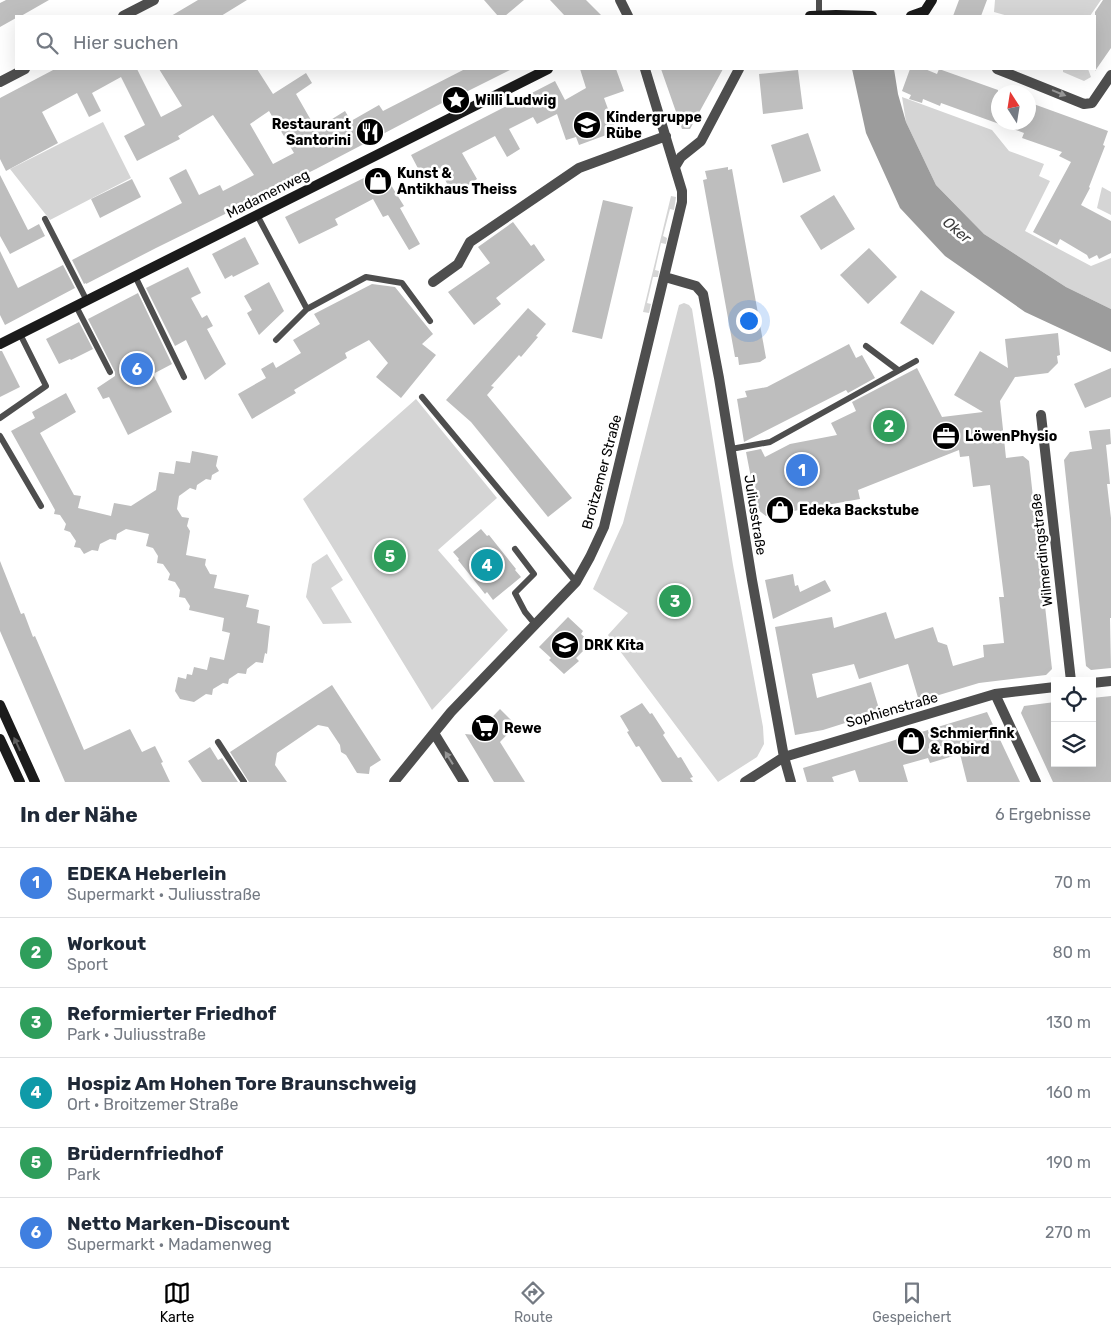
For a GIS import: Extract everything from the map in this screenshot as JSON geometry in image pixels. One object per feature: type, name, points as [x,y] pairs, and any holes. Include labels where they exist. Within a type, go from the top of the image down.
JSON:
[{"type":"street","points":[[125,15],[154,0]]},
{"type":"street","points":[[620,0],[628,15]]},
{"type":"street","points":[[916,15],[925,10],[932,0]]},
{"type":"street","points":[[0,82],[22,70]]},
{"type":"street","name":"Madamenweg","points":[[0,344],[546,70]]},
{"type":"street","name":"Broitzemer Straße","points":[[394,782],[451,712],[576,582],[604,527],[682,202],[682,191],[645,70]]},
{"type":"street","points":[[675,167],[681,157],[701,141],[738,70]]},
{"type":"street","points":[[999,70],[1084,104],[1092,104],[1111,75]]},
{"type":"street","points":[[433,282],[458,264],[470,242],[578,168],[666,136]]},
{"type":"street","name":"Juliusstraße","points":[[665,277],[696,286],[703,294],[752,580],[784,756],[791,782]]},
{"type":"street","name":"Wilmerdingstraße","points":[[1041,415],[1071,677]]},
{"type":"street","points":[[1096,683],[1111,681]]},
{"type":"street","name":"Sophienstraße","points":[[744,782],[784,756],[994,694],[1051,687]]},
{"type":"street","points":[[994,694],[1036,782]]},
{"type":"street","points":[[0,705],[35,782]]},
{"type":"street","points":[[434,733],[464,782]]},
{"type":"street","points":[[0,739],[20,782]]},
{"type":"lane","points":[[814,15],[819,0]]},
{"type":"lane","points":[[257,215],[307,309]]},
{"type":"lane","points":[[45,219],[87,301]]},
{"type":"lane","points":[[135,276],[184,377]]},
{"type":"lane","points":[[276,340],[307,309],[366,277],[402,283],[430,321]]},
{"type":"lane","points":[[76,306],[110,372]]},
{"type":"lane","points":[[0,418],[46,386],[20,334]]},
{"type":"lane","points":[[866,346],[898,370]]},
{"type":"lane","points":[[731,449],[770,442],[916,361]]},
{"type":"lane","points":[[422,397],[576,582]]},
{"type":"lane","points":[[0,436],[41,506]]},
{"type":"lane","points":[[515,549],[534,574],[515,593],[525,612],[535,624]]},
{"type":"lane","points":[[218,742],[244,782]]},
{"type":"shaded area","points":[[995,0],[1101,0],[1091,15],[1004,15],[994,12]]},
{"type":"shaded area","points":[[1063,70],[1088,70],[1091,77],[1084,81],[1063,72]]},
{"type":"shaded area","points":[[902,97],[992,130],[1009,151],[1044,164],[1039,176],[1050,181],[1025,231],[1091,266],[1111,258],[1111,309],[1066,287],[984,234],[936,185],[906,122]]},
{"type":"shaded area","points":[[103,122],[131,178],[50,220],[10,169]]},
{"type":"shaded area","points":[[1102,187],[1111,192],[1111,215],[1097,208]]},
{"type":"shaded area","points":[[671,196],[676,197],[674,210],[670,209],[663,236],[667,238],[666,244],[661,243],[655,270],[659,271],[658,277],[653,277],[647,303],[651,304],[649,313],[643,312]]},
{"type":"shaded area","points":[[684,303],[692,309],[733,565],[763,727],[764,744],[757,757],[718,782],[608,635],[628,613],[593,589],[623,523],[679,305]]},
{"type":"shaded area","points":[[416,399],[497,498],[438,550],[508,630],[432,710],[303,499]]},
{"type":"shaded area","points":[[327,554],[343,580],[331,588],[352,623],[323,624],[306,597],[312,564]]},
{"type":"water","name":"Oker","points":[[852,70],[894,70],[898,94],[906,122],[936,185],[984,234],[1066,287],[1111,309],[1111,352],[1025,312],[945,256],[900,208],[866,133]]},
{"type":"pier","points":[[844,0],[890,0],[892,15],[845,15]]},
{"type":"building","points":[[6,0],[49,0],[23,15],[15,15],[15,19],[0,27],[0,3]]},
{"type":"building","points":[[198,0],[247,0],[223,15],[173,15]]},
{"type":"building","points":[[484,0],[524,0],[506,15],[497,15]]},
{"type":"building","points":[[550,0],[586,0],[601,15],[564,15]]},
{"type":"building","points":[[959,0],[987,0],[981,15],[953,15]]},
{"type":"building","points":[[1103,0],[1111,0],[1111,48],[1096,70],[1096,15],[1095,12]]},
{"type":"building","points":[[53,70],[138,70],[161,117],[182,106],[160,70],[258,70],[273,94],[306,73],[312,83],[296,94],[316,129],[345,111],[351,121],[379,105],[383,111],[463,70],[510,70],[463,92],[316,169],[86,284],[84,284],[72,260],[182,203],[169,178],[186,169],[199,195],[220,185],[223,191],[254,175],[213,115],[178,136],[180,139],[137,161],[124,136],[145,125],[121,77],[92,93],[101,111],[89,117],[77,93],[42,112],[58,143],[6,171],[0,159],[0,98]],"holes":[[[269,111],[294,153],[273,164],[250,124]]]},
{"type":"building","points":[[580,70],[616,70],[624,91],[604,98],[615,128],[607,131],[609,134],[579,145],[576,137],[566,140],[557,114],[537,124],[533,117],[509,129],[520,149],[507,157],[495,136],[462,153],[477,179],[453,196],[440,169],[423,178],[411,155],[555,81],[565,100],[586,88]]},
{"type":"building","points":[[661,70],[722,70],[690,129],[682,129]]},
{"type":"building","points":[[798,70],[803,109],[763,114],[759,74]]},
{"type":"building","points":[[910,70],[927,70],[937,74],[939,70],[942,70],[991,88],[991,121],[941,103],[940,106],[923,99],[922,103],[909,99],[911,95],[902,91]]},
{"type":"building","points":[[1036,105],[1108,131],[1103,145],[1105,146],[1090,188],[1081,205],[1111,221],[1111,253],[1099,259],[1097,255],[1089,259],[1087,255],[1060,239],[1057,245],[1033,232],[1071,162],[1059,156],[1062,152],[1022,138],[1024,133],[1016,130],[1036,130]]},
{"type":"building","points":[[808,133],[821,171],[783,183],[771,145]]},
{"type":"building","points":[[728,167],[728,170],[732,169],[766,358],[760,362],[739,365],[738,357],[735,357],[703,180],[707,179],[705,171]]},
{"type":"building","points":[[376,172],[384,174],[404,206],[400,208],[420,244],[409,250],[388,215],[383,217],[373,199],[335,219],[338,225],[299,244],[285,217]]},
{"type":"building","points":[[0,175],[28,230],[39,224],[45,236],[10,254],[0,236]]},
{"type":"building","points":[[132,179],[141,197],[100,218],[91,199]]},
{"type":"building","points":[[834,195],[855,229],[821,250],[800,216]]},
{"type":"building","points":[[603,200],[633,207],[602,339],[572,332]]},
{"type":"building","points":[[513,222],[531,246],[534,244],[545,260],[496,298],[501,304],[474,325],[448,292],[490,263],[478,247]]},
{"type":"building","points":[[245,237],[259,264],[225,279],[212,254]]},
{"type":"building","points":[[869,248],[897,277],[868,304],[840,275]]},
{"type":"building","points":[[0,251],[18,288],[63,265],[75,288],[5,325],[0,315]]},
{"type":"building","points":[[188,267],[201,293],[191,298],[202,318],[207,315],[213,326],[207,329],[226,364],[205,380],[186,340],[175,346],[146,288]]},
{"type":"building","points":[[269,282],[284,311],[259,335],[247,313],[252,310],[244,296]]},
{"type":"building","points":[[372,284],[395,287],[433,334],[422,344],[436,355],[401,398],[376,377],[388,363],[369,340],[345,353],[347,358],[294,390],[296,393],[252,419],[238,394],[266,378],[261,369],[273,362],[276,368],[301,353],[293,340],[320,324],[314,314]]},
{"type":"building","points":[[921,290],[955,312],[933,345],[900,323]]},
{"type":"building","points":[[138,293],[172,364],[153,374],[172,412],[128,435],[109,397],[103,399],[97,388],[115,376],[115,372],[88,319]]},
{"type":"building","points":[[528,308],[546,324],[521,357],[519,355],[491,386],[494,387],[487,395],[572,498],[548,517],[471,422],[446,400]]},
{"type":"building","points":[[79,322],[93,349],[59,364],[46,339]]},
{"type":"building","points":[[1058,333],[1060,355],[1057,356],[1058,363],[1048,373],[1015,377],[1000,401],[1006,458],[1023,456],[1029,461],[1052,669],[1046,675],[979,683],[919,701],[908,664],[859,679],[854,664],[812,674],[817,698],[871,682],[880,712],[823,730],[795,735],[775,627],[832,617],[834,628],[886,612],[895,639],[933,627],[938,642],[947,645],[953,666],[984,657],[983,645],[1004,643],[999,597],[1004,597],[990,485],[973,487],[969,456],[960,457],[959,450],[858,490],[860,499],[766,516],[757,509],[746,452],[761,449],[765,457],[790,444],[837,435],[831,423],[856,411],[852,402],[917,368],[942,417],[983,412],[954,395],[980,351],[1008,368],[1005,339]]},
{"type":"building","points":[[849,344],[856,358],[862,355],[875,378],[848,393],[846,390],[744,442],[737,399],[747,397],[745,391],[767,387]]},
{"type":"building","points":[[0,351],[2,351],[20,387],[0,397]]},
{"type":"building","points":[[1111,368],[1111,397],[1085,408],[1074,384]]},
{"type":"building","points":[[66,393],[76,412],[40,433],[74,495],[81,496],[78,508],[111,516],[114,503],[131,506],[156,490],[159,472],[174,474],[176,461],[190,463],[192,451],[218,456],[216,466],[219,471],[212,475],[211,480],[206,479],[197,485],[196,490],[190,488],[179,496],[177,509],[182,517],[189,518],[187,526],[190,531],[186,555],[206,559],[205,565],[210,574],[217,575],[214,588],[249,595],[246,607],[259,610],[257,623],[270,626],[267,654],[265,653],[263,663],[256,662],[247,669],[246,674],[238,673],[229,679],[228,684],[223,683],[213,689],[212,695],[206,694],[194,702],[180,699],[175,691],[178,677],[186,679],[187,674],[192,675],[194,667],[207,670],[210,657],[224,660],[230,633],[222,631],[224,618],[189,610],[190,606],[185,598],[179,597],[180,590],[175,582],[168,580],[170,574],[163,564],[157,563],[158,556],[153,548],[146,546],[149,534],[126,529],[117,534],[116,540],[110,539],[100,544],[98,551],[92,550],[84,554],[80,548],[74,547],[76,541],[70,532],[64,530],[66,524],[60,515],[54,514],[55,510],[11,431],[35,418],[32,412]]},
{"type":"building","points":[[1110,429],[1111,444],[1106,445],[1110,484],[1107,484],[1111,518],[1111,668],[1091,670],[1086,666],[1064,460],[1070,452],[1092,449],[1089,431]]},
{"type":"building","points":[[481,529],[487,536],[489,535],[521,577],[493,600],[487,592],[485,594],[453,552]]},
{"type":"building","points":[[0,561],[21,614],[24,613],[33,637],[35,636],[84,750],[130,729],[142,752],[155,746],[170,782],[65,782],[0,631]]},
{"type":"building","points":[[793,574],[795,586],[798,585],[800,592],[825,580],[831,591],[773,619],[765,580]]},
{"type":"building","name":"DRK Kita","points":[[568,617],[583,631],[581,634],[591,643],[576,658],[579,661],[564,674],[539,647]]},
{"type":"building","points":[[332,685],[381,760],[370,767],[369,774],[357,773],[346,755],[341,752],[340,745],[328,727],[318,725],[277,753],[275,765],[287,782],[249,782],[230,752]]},
{"type":"building","points":[[1111,696],[1111,782],[1053,782],[1021,713],[1024,706],[1051,703],[1051,767],[1096,767],[1096,698]]},
{"type":"building","points":[[642,703],[650,714],[652,713],[678,758],[681,757],[693,777],[690,778],[693,782],[662,782],[639,746],[636,747],[620,716]]},
{"type":"building","points":[[500,709],[516,725],[500,742],[525,782],[494,782],[465,734],[475,735]]},
{"type":"building","points":[[987,712],[1020,782],[967,782],[960,754],[930,763],[928,758],[903,765],[908,782],[859,782],[855,770],[832,777],[834,782],[807,782],[803,768]]},
{"type":"building","points":[[210,747],[218,760],[222,758],[238,782],[202,782],[188,761]]},
{"type":"place","name":"Willi Ludwig","points":[[456,100]]},
{"type":"place","name":"Kindergruppe Rübe","points":[[587,125]]},
{"type":"place","name":"Restaurant Santorini","points":[[370,132]]},
{"type":"place","name":"Kunst & Antikhaus Theiss","points":[[378,181]]},
{"type":"place","name":"Netto Marken-Discount","points":[[137,369]]},
{"type":"place","name":"Workout","points":[[889,426]]},
{"type":"place","name":"LöwenPhysio","points":[[946,436]]},
{"type":"place","name":"EDEKA Heberlein","points":[[802,470]]},
{"type":"place","name":"Edeka Backstube","points":[[780,510]]},
{"type":"place","name":"Brüdernfriedhof","points":[[390,556]]},
{"type":"place","name":"Hospiz Am Hohen Tore Braunschweig","points":[[487,565]]},
{"type":"place","name":"Reformierter Friedhof","points":[[675,601]]},
{"type":"place","name":"DRK Kita","points":[[565,645]]},
{"type":"place","name":"Rewe","points":[[485,728]]},
{"type":"place","name":"Schmierfink & Robird","points":[[911,741]]}]
